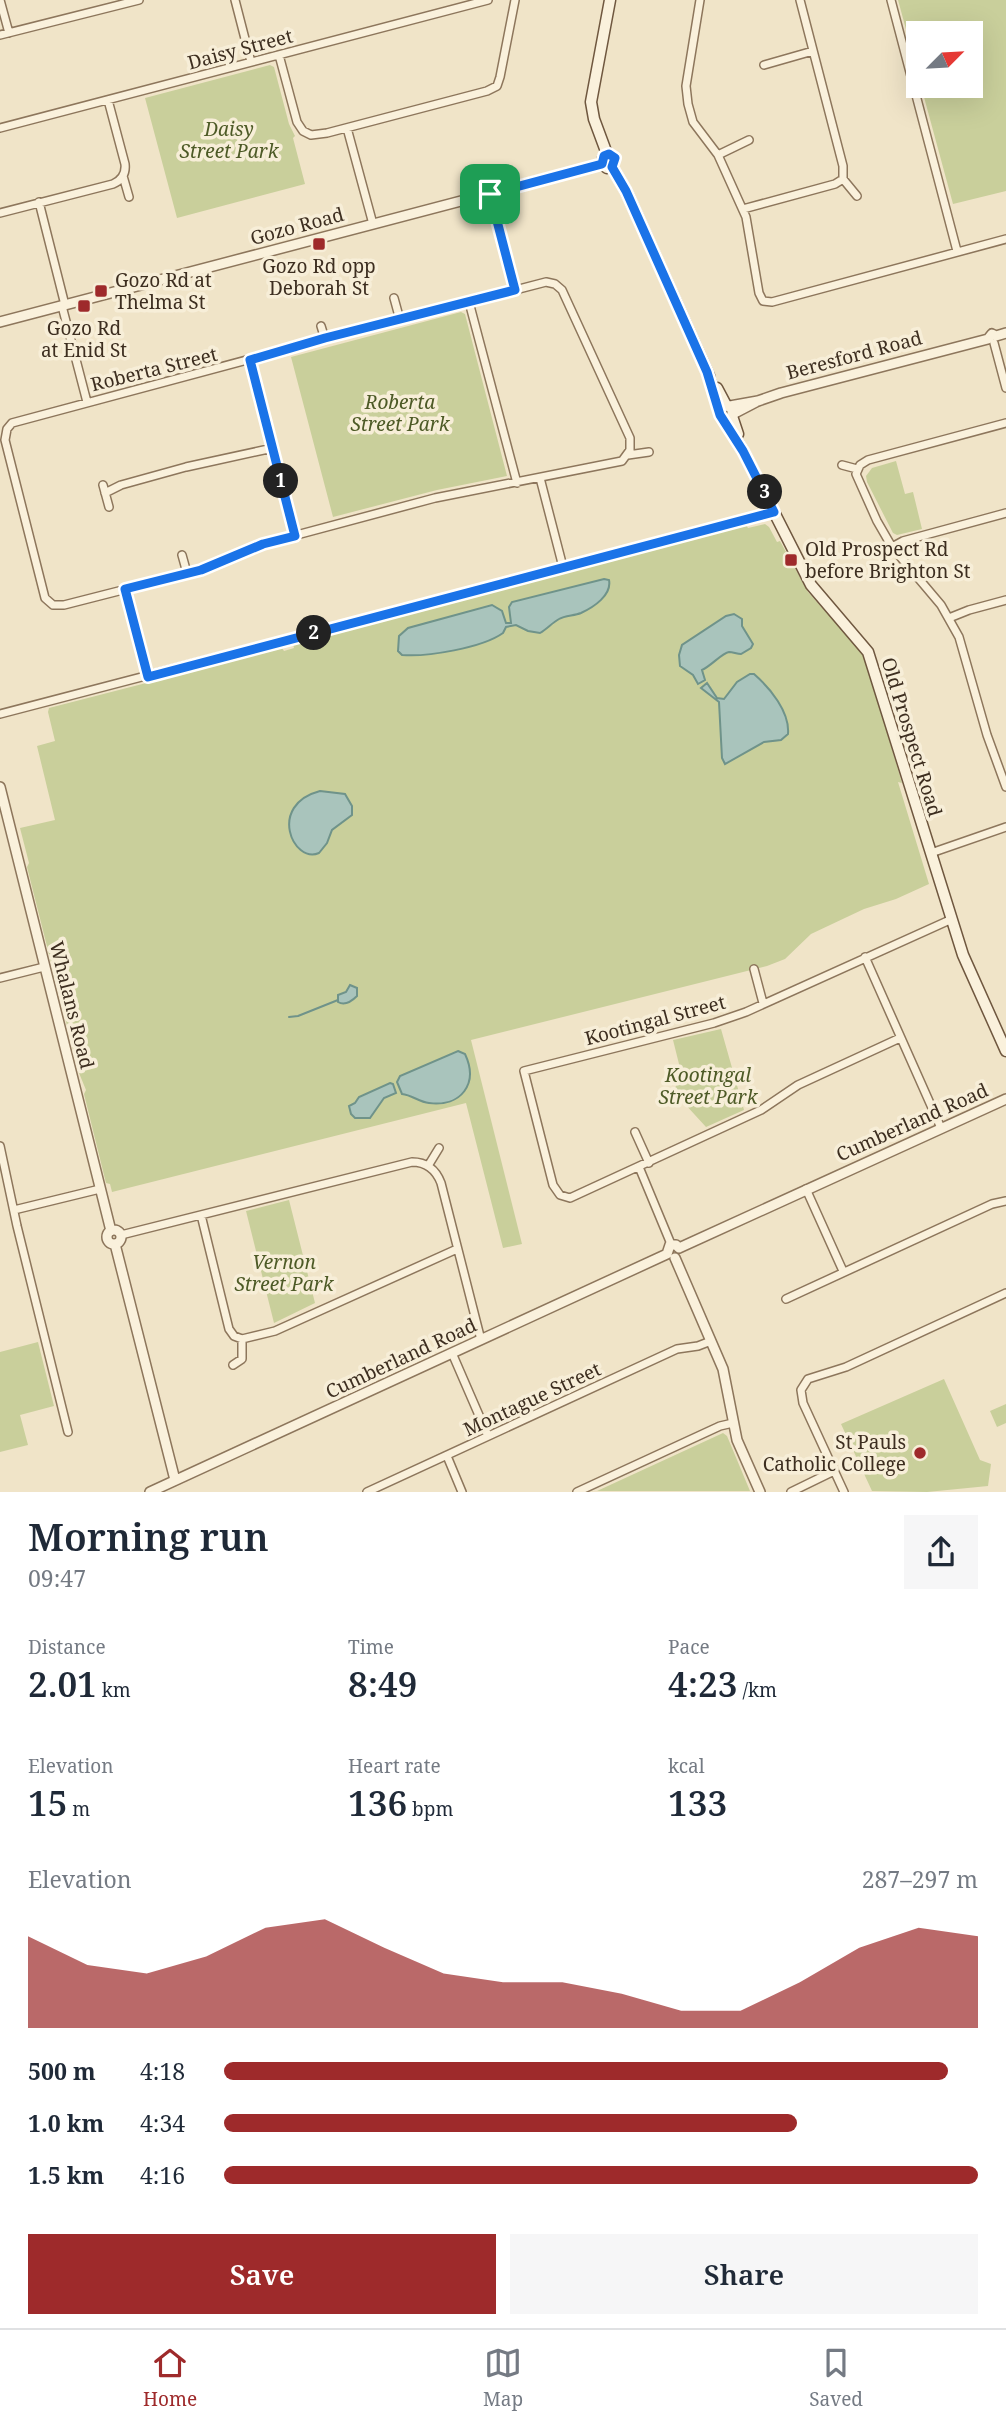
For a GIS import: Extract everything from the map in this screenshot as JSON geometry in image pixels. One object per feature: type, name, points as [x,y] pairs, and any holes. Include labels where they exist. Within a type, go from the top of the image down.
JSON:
[{"type":"main road","name":"Old Prospect Road","points":[[610,0],[591,102],[592,116],[607,162],[626,191],[743,451],[811,585],[867,652],[968,968],[1006,1051]]},
{"type":"street","points":[[0,0],[9,33]]},
{"type":"street","points":[[0,35],[139,0]]},
{"type":"street","points":[[234,0],[251,62]]},
{"type":"street","name":"Daisy Street","points":[[0,128],[488,0]]},
{"type":"street","points":[[279,55],[297,122],[303,131],[316,135],[347,128],[498,88],[515,0]]},
{"type":"street","points":[[700,0],[686,86],[688,104],[694,122],[718,155],[743,209],[748,223],[762,303],[1006,239]]},
{"type":"street","points":[[800,0],[844,166],[843,179],[857,196]]},
{"type":"street","points":[[891,0],[957,251]]},
{"type":"street","points":[[764,65],[813,51]]},
{"type":"street","points":[[108,100],[125,164],[123,176],[129,197]]},
{"type":"street","points":[[347,128],[373,224]]},
{"type":"street","points":[[718,155],[750,140]]},
{"type":"street","name":"Gozo Road","points":[[0,322],[607,162]]},
{"type":"street","points":[[0,213],[115,183],[123,176]]},
{"type":"street","points":[[743,209],[835,184],[843,179]]},
{"type":"street","points":[[490,194],[515,290]]},
{"type":"street","points":[[39,202],[87,402]]},
{"type":"street","name":"Roberta Street","points":[[556,281],[562,290],[630,438],[628,455],[617,464],[438,498],[263,544],[204,569],[60,606],[52,605],[48,601],[44,594],[4,428],[17,421],[87,402],[515,290],[556,281]]},
{"type":"street","points":[[394,298],[400,320]]},
{"type":"street","points":[[469,302],[517,483]]},
{"type":"street","points":[[321,326],[325,338]]},
{"type":"street","points":[[996,338],[1006,388]]},
{"type":"street","name":"Beresford Road","points":[[727,412],[781,393],[996,338]]},
{"type":"street","points":[[250,360],[295,536]]},
{"type":"street","points":[[857,469],[868,460],[1006,423]]},
{"type":"street","points":[[109,508],[104,489],[273,448]]},
{"type":"street","name":"Roberta Street","points":[[628,455],[649,453]]},
{"type":"street","points":[[842,465],[857,469]]},
{"type":"street","points":[[857,469],[857,478],[892,547],[949,618],[963,646],[987,735],[1006,787]]},
{"type":"street","points":[[540,478],[563,567]]},
{"type":"street","points":[[0,714],[774,512]]},
{"type":"street","points":[[892,547],[901,542],[1006,513]]},
{"type":"street","points":[[182,555],[187,573]]},
{"type":"street","points":[[125,589],[148,677]]},
{"type":"street","points":[[949,618],[1006,600]]},
{"type":"street","name":"Whalans Road","points":[[0,787],[111,1231]]},
{"type":"street","points":[[931,853],[1006,827]]},
{"type":"street","name":"Kootingal Street","points":[[562,1196],[553,1185],[524,1071],[714,1023],[746,1012],[952,919]]},
{"type":"street","points":[[865,957],[941,1128]]},
{"type":"street","points":[[0,978],[44,967]]},
{"type":"street","points":[[754,970],[763,1003]]},
{"type":"street","points":[[558,1206],[562,1196],[577,1196],[649,1163],[761,1110],[798,1085],[900,1038]]},
{"type":"street","name":"Cumberland Road","points":[[675,1246],[1006,1099]]},
{"type":"street","points":[[635,1132],[649,1163]]},
{"type":"street","points":[[0,1146],[68,1432]]},
{"type":"street","points":[[428,1166],[439,1148]]},
{"type":"street","points":[[121,1235],[412,1163],[428,1166],[441,1183],[481,1340]]},
{"type":"street","points":[[639,1167],[680,1254],[671,1256],[711,1340],[725,1378],[733,1423],[742,1452],[760,1492]]},
{"type":"street","points":[[14,1210],[100,1189]]},
{"type":"street","points":[[806,1189],[843,1271]]},
{"type":"street","points":[[786,1298],[992,1204],[1006,1201]]},
{"type":"street","points":[[201,1215],[229,1329],[234,1336],[242,1339],[278,1329],[457,1249]]},
{"type":"street","points":[[115,1244],[110,1243],[107,1238],[111,1231],[117,1231],[121,1235]]},
{"type":"street","points":[[115,1244],[120,1241],[121,1235]]},
{"type":"street","points":[[115,1244],[175,1480]]},
{"type":"street","name":"Cumberland Road","points":[[150,1492],[671,1256]]},
{"type":"street","points":[[844,1492],[802,1400],[801,1390],[805,1383],[811,1378],[846,1367],[1006,1293]]},
{"type":"street","points":[[233,1365],[242,1359],[242,1339]]},
{"type":"street","name":"Montague Street","points":[[370,1491],[677,1349],[711,1340]]},
{"type":"street","points":[[452,1353],[488,1436]]},
{"type":"street","points":[[577,1492],[720,1426],[733,1423]]},
{"type":"street","points":[[447,1456],[462,1492]]},
{"type":"street","points":[[791,1492],[834,1471]]},
{"type":"green space","points":[[898,0],[1006,0],[1006,191],[953,204],[924,98],[984,98],[984,21],[906,21],[906,29]]},
{"type":"green space","name":"Daisy Street Park","points":[[270,65],[274,67],[289,124],[295,136],[293,138],[305,184],[177,218],[145,98]]},
{"type":"green space","name":"Roberta Street Park","points":[[461,312],[465,314],[507,476],[437,490],[333,517],[291,357]]},
{"type":"green space","points":[[896,461],[905,494],[913,492],[922,529],[897,535],[893,533],[866,476],[872,468]]},
{"type":"green space","points":[[765,524],[777,542],[780,541],[808,592],[864,655],[929,884],[896,899],[864,909],[811,934],[785,959],[767,966],[471,1040],[522,1244],[503,1248],[466,1103],[112,1192],[110,1184],[106,1183],[84,1094],[86,1090],[79,1073],[27,867],[29,863],[20,828],[55,820],[37,746],[55,741],[49,708],[282,648],[284,651],[294,648],[293,644],[746,525],[748,528]]},
{"type":"green space","name":"Kootingal Street Park","points":[[721,1029],[744,1110],[706,1127],[673,1091],[682,1076],[673,1040]]},
{"type":"green space","name":"Vernon Street Park","points":[[289,1200],[315,1303],[274,1323],[246,1211]]},
{"type":"green space","points":[[38,1342],[54,1406],[20,1415],[28,1445],[0,1452],[0,1352]]},
{"type":"green space","name":"St Pauls Catholic College","points":[[944,1379],[980,1460],[991,1464],[988,1486],[927,1492],[872,1491],[841,1424]]},
{"type":"green space","points":[[1006,1404],[1006,1423],[997,1427],[990,1411]]},
{"type":"green space","points":[[723,1433],[727,1436],[750,1491],[597,1491]]},
{"type":"water","points":[[609,580],[608,591],[596,604],[581,613],[561,618],[540,633],[516,625],[506,627],[503,633],[482,643],[454,650],[413,655],[402,655],[398,651],[399,636],[408,628],[492,605],[502,611],[506,623],[511,623],[509,607],[512,602]]},
{"type":"water","points":[[734,614],[742,619],[742,626],[753,644],[751,648],[741,654],[729,652],[723,655],[702,670],[705,680],[698,684],[693,675],[680,666],[682,645],[726,616]]},
{"type":"water","points":[[754,674],[778,701],[786,717],[788,734],[781,740],[764,742],[725,764],[722,758],[719,702],[701,688],[707,683],[717,698],[724,699],[737,682]]},
{"type":"water","points":[[320,791],[345,794],[352,806],[352,815],[332,830],[319,853],[309,854],[294,842],[290,820],[294,808],[304,798]]},
{"type":"water","points":[[350,985],[357,988],[357,996],[346,1003],[338,1002],[338,995],[346,992]]},
{"type":"water","points":[[458,1051],[465,1054],[470,1075],[468,1084],[458,1097],[450,1101],[429,1103],[402,1094],[397,1082],[400,1076]]},
{"type":"water","points":[[390,1083],[396,1093],[384,1098],[370,1118],[355,1118],[351,1114],[349,1106],[359,1097]]},
{"type":"waterway","points":[[289,1017],[338,1000]]},
{"type":"place","name":"Gozo Rd opp Deborah St","points":[[319,244]]},
{"type":"place","name":"Gozo Rd at Thelma St","points":[[101,291]]},
{"type":"place","name":"Gozo Rd at Enid St","points":[[84,306]]},
{"type":"place","name":"Old Prospect Rd before Brighton St","points":[[791,560]]},
{"type":"place","name":"St Pauls Catholic College","points":[[920,1453]]},
{"type":"route","points":[[609,154],[615,158],[612,167],[626,191],[707,372],[720,415],[743,451],[774,512],[148,677],[125,589],[201,570],[263,544],[295,536],[250,360],[325,338],[515,290],[490,194],[602,164],[605,155],[609,154]]}]
